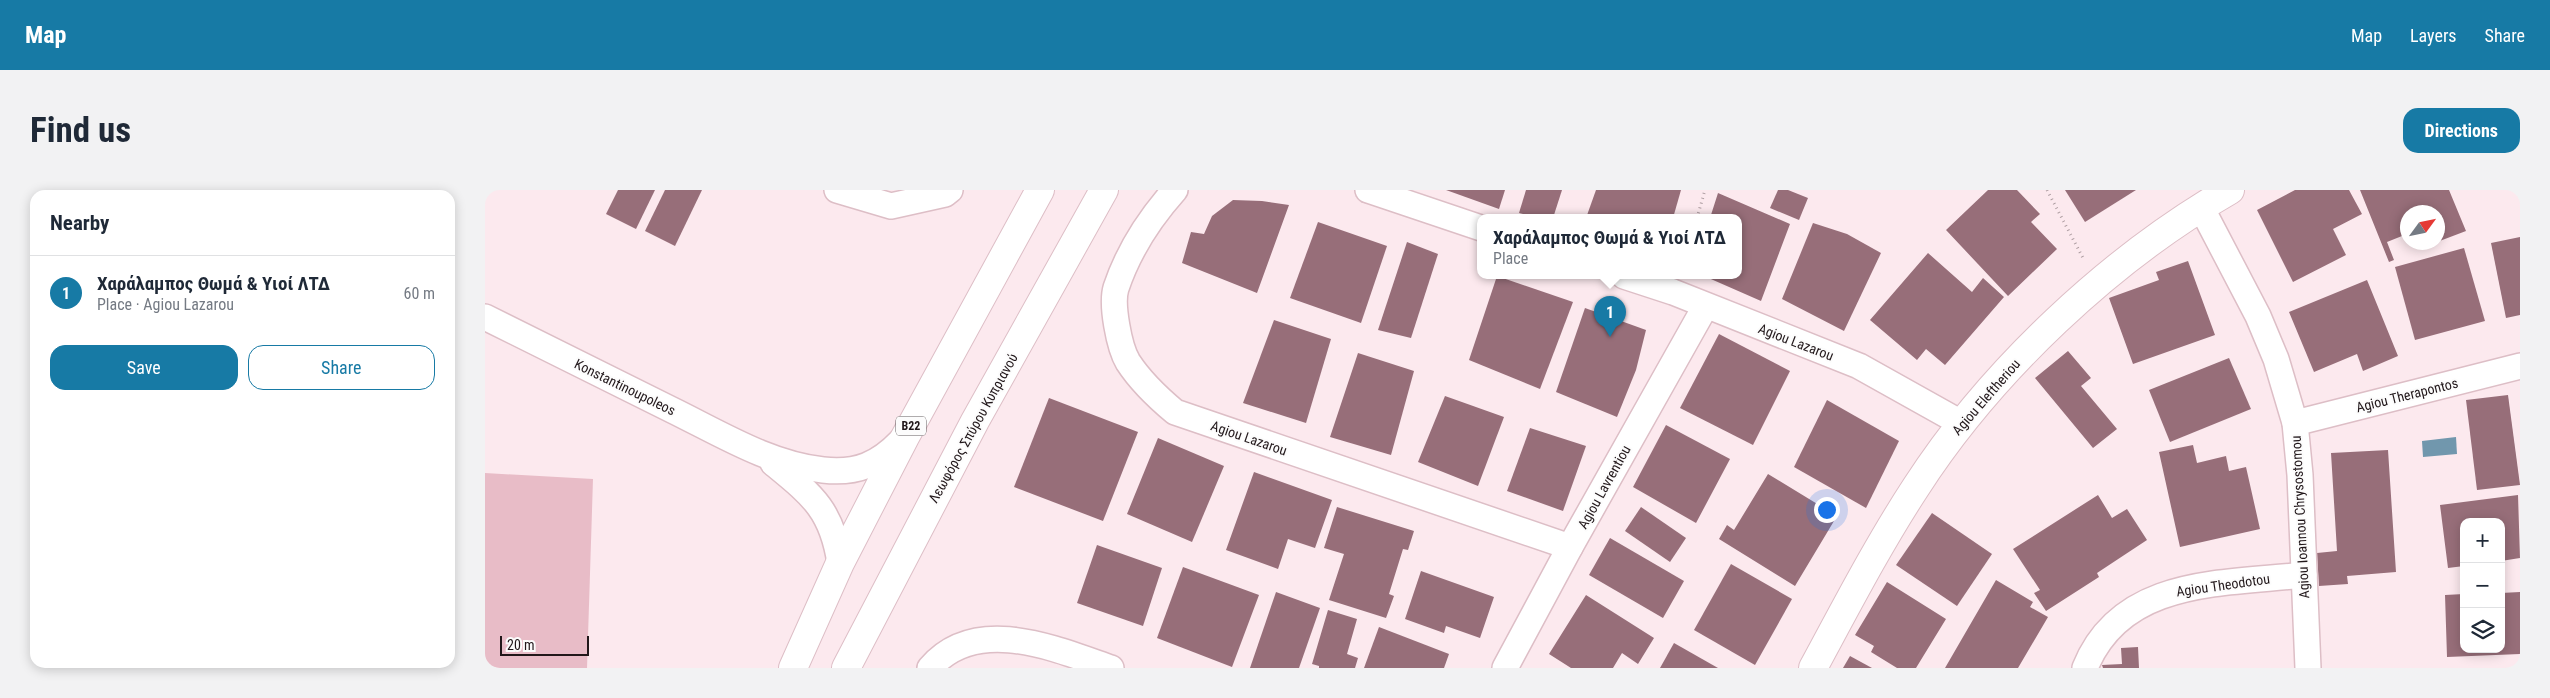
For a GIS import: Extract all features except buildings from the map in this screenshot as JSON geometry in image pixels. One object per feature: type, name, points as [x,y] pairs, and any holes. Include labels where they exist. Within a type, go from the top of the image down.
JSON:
[{"type":"main road","name":"B22","points":[[793,668],[840,563],[905,437],[1040,190]]},
{"type":"main road","name":"Λεωφόρος Σπύρου Κυπριανού","points":[[846,668],[975,421],[1104,190]]},
{"type":"main road","name":"Agiou Eleftheriou","points":[[1813,668],[1911,494],[1961,423],[2015,362],[2098,284],[2134,254],[2201,207],[2230,190]]},
{"type":"street","points":[[837,190],[891,206],[945,194],[950,190]]},
{"type":"street","name":"Agiou Lazarou","points":[[1175,190],[1157,210],[1133,252],[1115,290],[1116,324],[1127,360],[1146,387],[1175,412],[1570,547]]},
{"type":"street","points":[[1368,190],[1477,227]]},
{"type":"street","name":"Agiou Ioannou Chrysostomou","points":[[2201,207],[2258,316],[2276,359],[2295,424],[2300,475],[2308,668]]},
{"type":"street","name":"Agiou Lazarou","points":[[1633,279],[1673,292],[1705,307],[1859,366],[1961,423]]},
{"type":"street","name":"Agiou Lavrentiou","points":[[1505,668],[1570,547],[1705,307]]},
{"type":"street","name":"Konstantinoupoleos","points":[[485,318],[765,456],[818,469],[847,470],[873,465],[888,455],[905,437]]},
{"type":"street","name":"Agiou Therapontos","points":[[2295,424],[2520,366]]},
{"type":"street","name":"Konstantinoupoleos","points":[[765,456],[806,490],[825,512],[836,536],[840,563]]},
{"type":"street","name":"Agiou Theodotou","points":[[2085,668],[2093,648],[2105,631],[2138,607],[2159,596],[2182,588],[2304,574]]},
{"type":"street","points":[[930,668],[947,653],[975,640],[992,638],[1007,639],[1069,653],[1111,668]]},
{"type":"path","points":[[1698,214],[1705,190]]},
{"type":"path","points":[[2047,190],[2098,284]]},
{"type":"shaded area","points":[[485,473],[593,479],[587,668],[485,668]]},
{"type":"water","points":[[2456,437],[2457,454],[2423,457],[2422,441]]},
{"type":"place","name":"Χαράλαμπος Θωμά & Υιοί ΛΤΔ","points":[[1610,337]]}]
